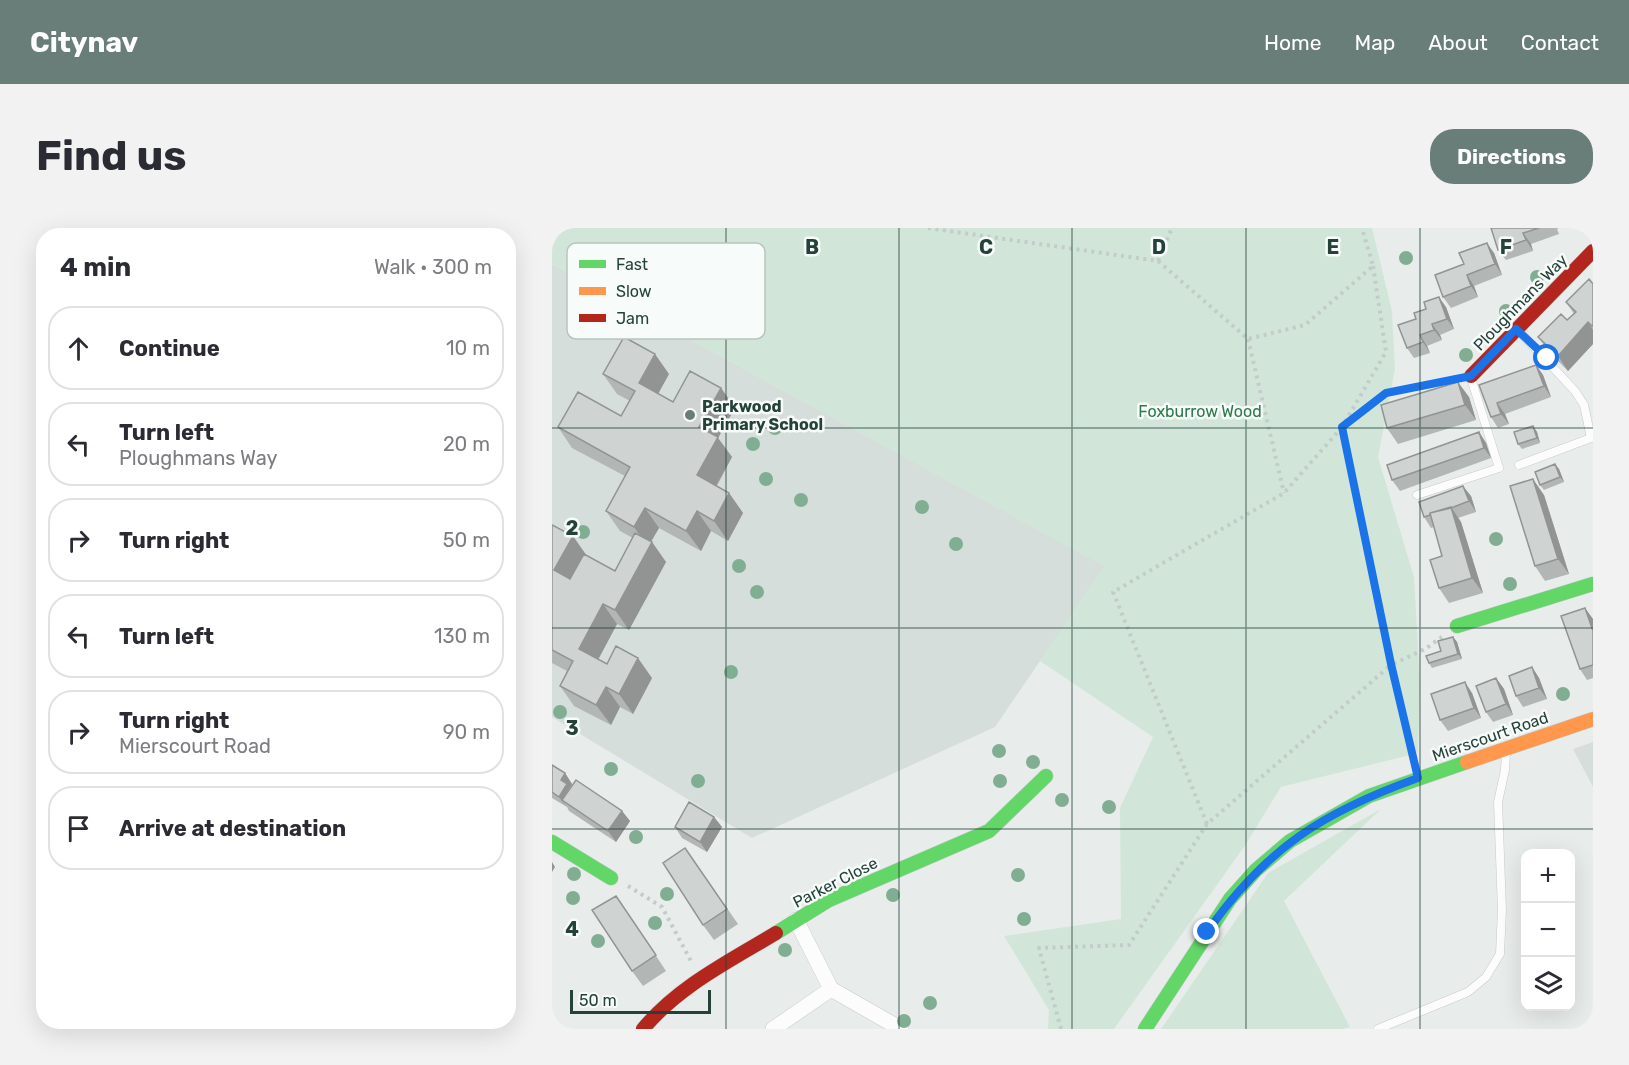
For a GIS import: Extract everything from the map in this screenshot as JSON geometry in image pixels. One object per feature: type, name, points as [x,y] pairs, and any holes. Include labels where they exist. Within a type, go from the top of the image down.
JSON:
[{"type":"street","name":"Ploughmans Way","points":[[1471,376],[1593,251]]},
{"type":"street","points":[[1457,626],[1593,584]]},
{"type":"street","name":"Mierscourt Road","points":[[1145,1029],[1230,899],[1256,870],[1290,841],[1325,818],[1369,796],[1593,718]]},
{"type":"street","name":"Parker Close","points":[[643,1029],[668,1001],[700,978],[796,920],[850,890],[989,831],[1046,776]]},
{"type":"street","points":[[552,842],[610,878]]},
{"type":"street","points":[[796,920],[831,989],[901,1029]]},
{"type":"street","points":[[774,1029],[831,989]]},
{"type":"lane","points":[[1516,329],[1575,391],[1584,405],[1591,438],[1519,465]]},
{"type":"lane","points":[[1417,495],[1499,468],[1471,376]]},
{"type":"lane","points":[[1378,1029],[1468,992],[1486,977],[1500,954],[1502,910],[1498,802],[1507,755],[1503,749]]},
{"type":"path","points":[[928,228],[1158,261],[1248,339],[1284,493]]},
{"type":"path","points":[[1158,261],[1172,228]]},
{"type":"path","points":[[1206,824],[1113,592],[1284,493],[1342,427],[1386,352],[1373,266],[1362,228]]},
{"type":"path","points":[[1248,339],[1305,325],[1373,266]]},
{"type":"path","points":[[1342,427],[1386,393],[1471,376]]},
{"type":"path","points":[[1342,427],[1391,664],[1418,778]]},
{"type":"path","points":[[1061,1029],[1040,948],[1129,945],[1206,824],[1391,664],[1425,649],[1457,626]]},
{"type":"path","points":[[610,878],[638,890],[662,907],[700,978]]},
{"type":"shaded area","name":"Parkwood Primary School","points":[[552,264],[567,272],[567,339],[689,339],[1105,566],[995,727],[752,838],[552,717]]},
{"type":"shaded area","points":[[1593,742],[1593,787],[1573,749]]},
{"type":"green space","name":"Foxburrow Wood","points":[[562,228],[1372,228],[1392,311],[1395,369],[1378,457],[1414,577],[1420,685],[1418,753],[1281,787],[1244,847],[1114,1029],[1048,1029],[1049,1010],[1004,936],[1121,919],[1120,808],[1153,737],[1040,661],[1104,566],[689,339],[765,339],[765,243],[567,243],[567,272],[552,264],[552,247]]},
{"type":"green space","points":[[1381,809],[1284,901],[1350,1027],[1343,1029],[1161,1029],[1268,873]]},
{"type":"building","points":[[1491,228],[1539,228],[1523,233],[1526,240],[1498,250]]},
{"type":"building","points":[[1487,243],[1495,264],[1467,275],[1471,286],[1443,297],[1435,275],[1464,264],[1459,253]]},
{"type":"building","points":[[1589,279],[1593,284],[1593,325],[1588,322],[1558,356],[1538,337],[1561,314],[1567,320],[1576,312],[1566,302]]},
{"type":"building","points":[[1439,297],[1447,319],[1432,324],[1434,330],[1420,335],[1423,342],[1407,348],[1398,325],[1416,319],[1414,313],[1426,309],[1424,302]]},
{"type":"building","points":[[623,339],[628,339],[655,354],[639,383],[673,402],[690,371],[721,388],[699,427],[718,437],[697,475],[729,493],[714,521],[697,511],[686,531],[645,508],[634,527],[606,511],[630,467],[558,427],[578,392],[621,416],[635,391],[603,374]]},
{"type":"building","points":[[1536,365],[1544,386],[1497,403],[1501,414],[1491,417],[1479,385]]},
{"type":"building","points":[[1458,382],[1465,405],[1387,428],[1381,405]]},
{"type":"building","points":[[1533,426],[1537,438],[1518,444],[1514,432]]},
{"type":"building","points":[[1479,432],[1484,448],[1392,480],[1387,465]]},
{"type":"building","points":[[1555,464],[1560,477],[1540,485],[1535,472]]},
{"type":"building","points":[[1533,479],[1558,559],[1535,566],[1510,486]]},
{"type":"building","points":[[1463,486],[1469,501],[1424,517],[1419,502]]},
{"type":"building","points":[[1451,507],[1472,578],[1439,588],[1430,560],[1442,556],[1430,513]]},
{"type":"building","points":[[552,525],[573,536],[554,570],[570,579],[584,554],[615,571],[635,533],[652,542],[615,610],[603,604],[579,649],[607,664],[616,646],[638,658],[619,694],[606,687],[596,705],[560,686],[573,661],[552,650]]},
{"type":"building","points":[[1585,608],[1593,631],[1593,665],[1580,669],[1561,616]]},
{"type":"building","points":[[1453,637],[1458,654],[1429,663],[1426,656],[1441,651],[1438,641]]},
{"type":"building","points":[[1532,667],[1539,688],[1516,696],[1509,676]]},
{"type":"building","points":[[1496,678],[1506,704],[1486,712],[1476,686]]},
{"type":"building","points":[[1465,682],[1474,708],[1440,720],[1431,694]]},
{"type":"building","points":[[552,765],[565,773],[561,780],[567,784],[559,797],[552,792]]},
{"type":"building","points":[[576,780],[622,811],[608,831],[562,800]]},
{"type":"building","points":[[689,802],[714,817],[700,842],[675,827]]},
{"type":"building","points":[[685,848],[727,909],[703,925],[663,863]]},
{"type":"building","points":[[616,896],[656,955],[632,971],[592,910]]},
{"type":"traffic: fast","points":[[1457,626],[1593,584]]},
{"type":"traffic: fast","points":[[1145,1029],[1230,899],[1256,870],[1290,841],[1369,796],[1467,762]]},
{"type":"traffic: fast","points":[[776,933],[829,900],[989,831],[1046,776]]},
{"type":"traffic: fast","points":[[552,842],[611,878]]},
{"type":"traffic: slow","points":[[1467,762],[1593,719]]},
{"type":"traffic: jam","points":[[1471,376],[1593,251]]},
{"type":"traffic: jam","points":[[643,1029],[688,987],[776,933]]},
{"type":"place","name":"Parkwood Primary School","points":[[690,415]]},
{"type":"route","points":[[1207,932],[1230,899],[1256,870],[1290,841],[1325,818],[1369,796],[1418,778],[1391,664],[1342,427],[1386,393],[1471,376],[1516,329],[1547,358]]}]
